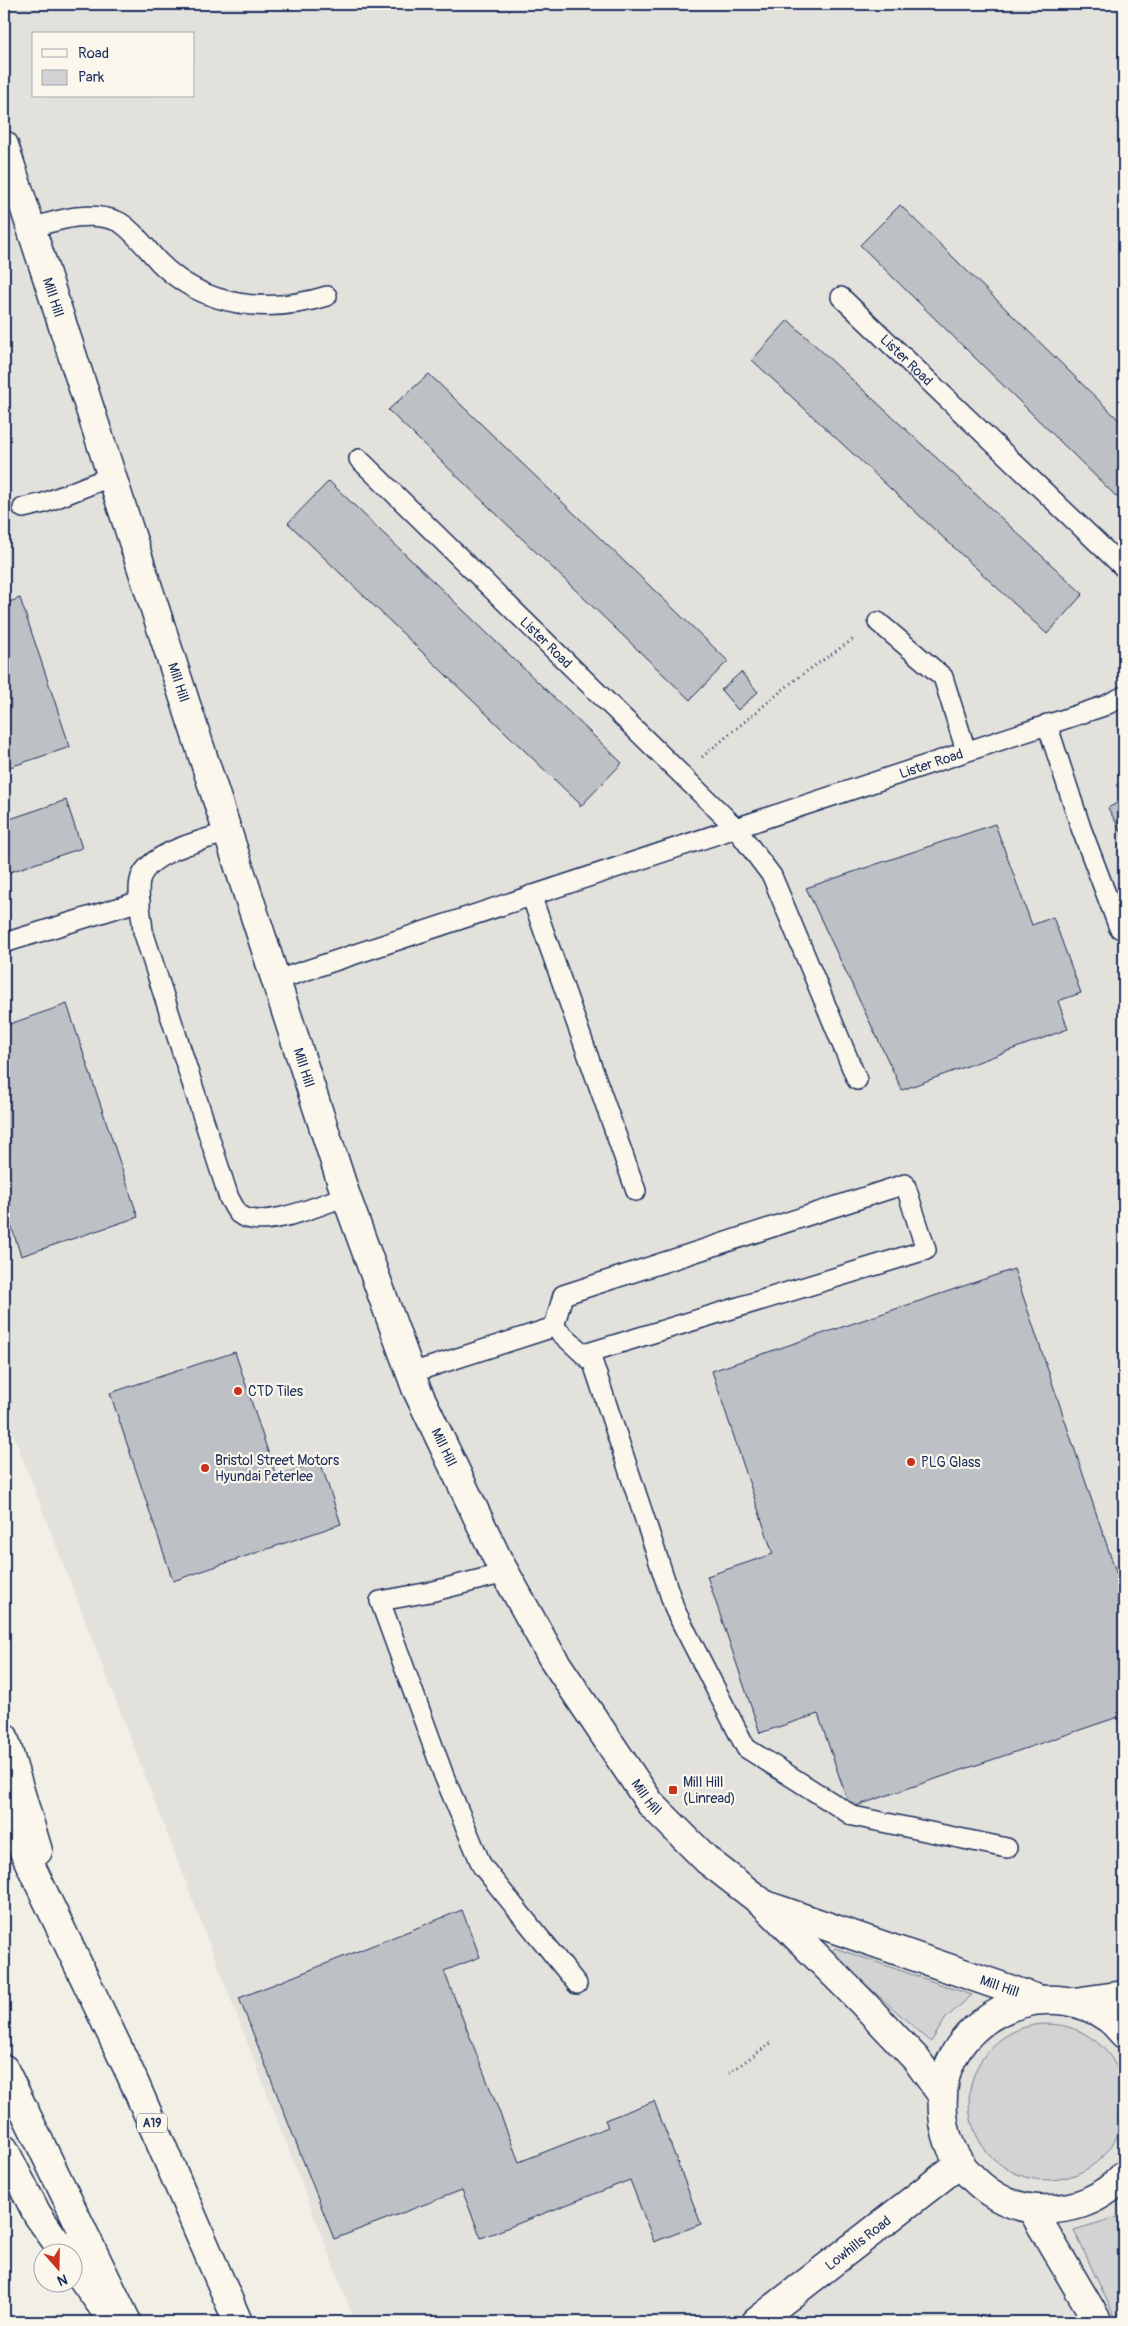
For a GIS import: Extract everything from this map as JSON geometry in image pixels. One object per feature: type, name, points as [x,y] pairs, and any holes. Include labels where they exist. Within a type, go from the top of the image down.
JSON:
[{"type":"main road","name":"Mill Hill","points":[[4,145],[346,1196],[410,1373],[505,1573],[552,1657],[650,1803],[708,1861],[765,1905],[916,2059],[942,2094]]},
{"type":"main road","points":[[4,1737],[59,1927]]},
{"type":"main road","name":"A19","points":[[4,1810],[131,2075],[238,2322]]},
{"type":"main road","name":"Mill Hill","points":[[765,1905],[1038,1999]]},
{"type":"main road","points":[[1124,1994],[1074,2002],[1038,1999],[1003,2009],[973,2030],[951,2059],[942,2094],[944,2131],[960,2164],[984,2190],[1015,2205],[1050,2211],[1085,2204],[1113,2188],[1124,2175]]},
{"type":"main road","points":[[1074,2002],[1108,2018],[1124,2034]]},
{"type":"main road","points":[[4,2069],[128,2322]]},
{"type":"main road","points":[[4,2149],[37,2214],[58,2244]]},
{"type":"main road","name":"Lowhills Road","points":[[756,2322],[960,2164]]},
{"type":"main road","points":[[1032,2208],[1098,2322]]},
{"type":"main road","points":[[82,2278],[114,2322]]},
{"type":"lane","points":[[31,228],[88,215],[120,222],[173,276],[219,300],[242,305],[295,304],[328,296]]},
{"type":"lane","name":"Lister Road","points":[[841,297],[1124,568]]},
{"type":"lane","name":"Lister Road","points":[[359,459],[735,827]]},
{"type":"lane","points":[[23,508],[44,503],[112,476]]},
{"type":"lane","points":[[878,622],[943,677],[966,751]]},
{"type":"lane","name":"Lister Road","points":[[277,980],[1104,706],[1124,696]]},
{"type":"lane","points":[[1048,724],[1081,828],[1118,928]]},
{"type":"lane","points":[[735,827],[772,876],[857,1080]]},
{"type":"lane","points":[[229,832],[160,857],[141,877],[140,901],[143,931],[229,1198],[239,1214],[252,1220],[274,1219],[346,1196]]},
{"type":"lane","points":[[531,895],[636,1191]]},
{"type":"lane","points":[[4,943],[140,901]]},
{"type":"lane","points":[[554,1327],[563,1296],[904,1184],[926,1250],[584,1354]]},
{"type":"lane","points":[[410,1373],[554,1327]]},
{"type":"lane","points":[[554,1327],[593,1363],[675,1610],[746,1748],[853,1816],[1007,1848]]},
{"type":"lane","points":[[505,1573],[430,1592],[380,1601],[444,1776],[482,1866],[577,1984]]},
{"type":"path","points":[[681,774],[796,678],[878,622]]},
{"type":"path","points":[[728,2073],[771,2043]]},
{"type":"shaded area","points":[[4,4],[1124,4],[1124,2322],[355,2322],[4,1410]]},
{"type":"green space","points":[[835,1948],[972,1995],[946,2018],[931,2042],[830,1953]]},
{"type":"green space","points":[[1039,2024],[1055,2024],[1070,2027],[1084,2033],[1097,2041],[1108,2052],[1122,2079],[1125,2102],[1124,2117],[1116,2139],[1108,2152],[1097,2163],[1070,2177],[1055,2180],[1039,2180],[1024,2177],[1010,2171],[997,2163],[986,2152],[972,2125],[969,2110],[969,2094],[972,2079],[978,2065],[986,2052],[997,2041],[1024,2027]]},
{"type":"green space","points":[[1124,2215],[1124,2322],[1117,2322],[1074,2230]]},
{"type":"building","points":[[900,205],[1124,425],[1124,504],[860,245]]},
{"type":"building","points":[[788,320],[1083,594],[1047,634],[752,360]]},
{"type":"building","points":[[429,374],[728,661],[690,700],[388,410]]},
{"type":"building","points":[[329,481],[622,763],[580,807],[580,804],[288,523]]},
{"type":"building","points":[[20,598],[70,747],[4,769],[4,604]]},
{"type":"building","points":[[741,672],[758,692],[738,710],[721,690]]},
{"type":"building","points":[[1124,799],[1124,837],[1108,808]]},
{"type":"building","points":[[66,800],[82,848],[4,874],[4,821]]},
{"type":"building","points":[[995,824],[1032,925],[1053,917],[1081,993],[1058,1001],[1068,1029],[902,1090],[806,888]]},
{"type":"building","points":[[67,1004],[138,1217],[21,1256],[4,1204],[4,1026]]},
{"type":"building","name":"PLG Glass","points":[[1014,1269],[1124,1596],[1124,1715],[850,1808],[818,1714],[760,1733],[707,1576],[773,1554],[712,1371]]},
{"type":"building","name":"Bristol Street Motors Hyundai Peterlee","points":[[235,1352],[276,1476],[320,1461],[341,1524],[173,1581],[110,1393]]},
{"type":"building","points":[[462,1910],[480,1957],[444,1971],[519,2162],[608,2127],[605,2120],[654,2101],[701,2224],[654,2242],[630,2180],[481,2238],[462,2190],[334,2239],[239,1998]]},
{"type":"place","name":"CTD Tiles","points":[[238,1391]]},
{"type":"place","name":"PLG Glass","points":[[911,1462]]},
{"type":"place","name":"Bristol Street Motors Hyundai Peterlee","points":[[205,1468]]},
{"type":"place","name":"Mill Hill (Linread)","points":[[673,1790]]}]
